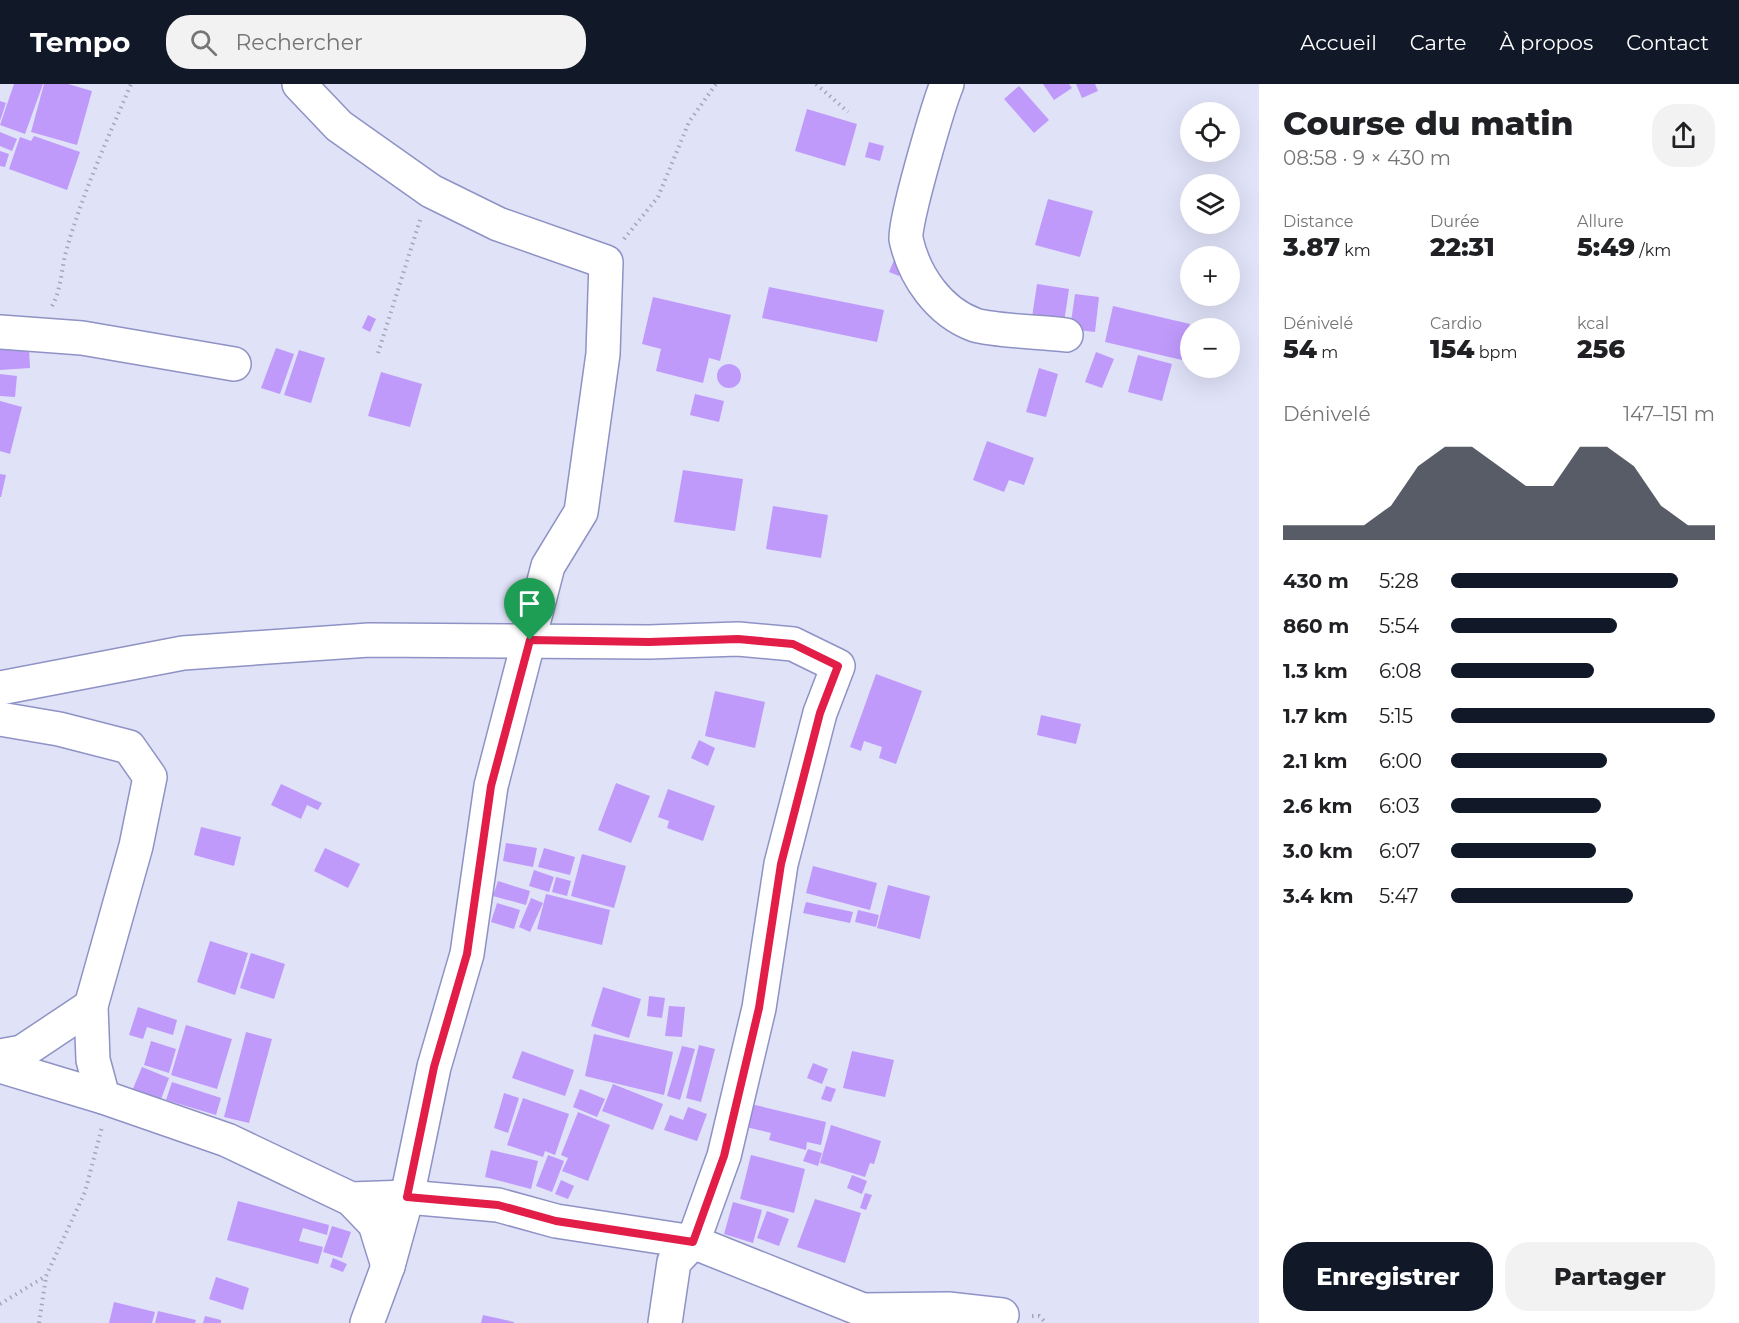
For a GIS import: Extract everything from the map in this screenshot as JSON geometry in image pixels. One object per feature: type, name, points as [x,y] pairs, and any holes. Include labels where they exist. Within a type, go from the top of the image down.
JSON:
[{"type":"street","points":[[299,84],[339,126],[431,191],[498,224],[606,262],[602,365],[581,512],[549,566],[491,786],[467,954],[434,1067],[407,1197],[388,1266],[367,1323]]},
{"type":"street","points":[[947,84],[938,105],[906,237],[922,281],[944,308],[976,325],[1066,334]]},
{"type":"street","points":[[0,332],[82,338],[234,364]]},
{"type":"street","points":[[0,688],[183,653],[369,640],[749,640],[793,644],[838,666],[820,713],[781,864],[759,1008],[724,1156],[693,1242],[674,1262],[665,1323]]},
{"type":"street","points":[[0,719],[59,729],[129,747],[150,777],[136,846],[91,1006],[93,1060],[103,1097]]},
{"type":"street","points":[[0,1056],[22,1052],[91,1006]]},
{"type":"street","points":[[0,1066],[103,1097],[227,1140],[351,1199],[375,1224],[388,1266]]},
{"type":"street","points":[[351,1199],[407,1197],[498,1205],[556,1221],[693,1242],[863,1310],[948,1309],[1002,1315]]},
{"type":"path","points":[[34,335],[57,297],[67,249],[93,174],[131,84]]},
{"type":"path","points":[[606,262],[658,197],[688,122],[716,84]]},
{"type":"path","points":[[816,84],[848,112]]},
{"type":"path","points":[[378,352],[431,191]]},
{"type":"path","points":[[39,1323],[46,1276],[85,1192],[102,1132],[103,1097]]},
{"type":"path","points":[[0,1304],[46,1276]]},
{"type":"building","points":[[14,84],[43,84],[25,134],[0,125]]},
{"type":"building","points":[[44,84],[68,84],[92,91],[77,145],[31,132]]},
{"type":"building","points":[[1043,84],[1069,84],[1072,88],[1054,100]]},
{"type":"building","points":[[1076,84],[1095,84],[1098,91],[1082,98]]},
{"type":"building","points":[[1019,86],[1049,120],[1034,133],[1004,99]]},
{"type":"building","points":[[0,101],[6,103],[0,121]]},
{"type":"building","points":[[807,109],[857,124],[845,166],[795,151]]},
{"type":"building","points":[[0,132],[17,139],[12,151],[0,146]]},
{"type":"building","points":[[34,136],[80,152],[67,190],[9,169],[20,137],[31,141]]},
{"type":"building","points":[[869,142],[884,146],[880,161],[865,157]]},
{"type":"building","points":[[0,151],[9,154],[5,167],[0,166]]},
{"type":"building","points":[[1048,199],[1093,211],[1080,257],[1035,245]]},
{"type":"building","points":[[894,260],[904,265],[899,276],[889,272]]},
{"type":"building","points":[[1037,284],[1069,289],[1063,329],[1031,324]]},
{"type":"building","points":[[769,287],[884,310],[877,342],[762,318]]},
{"type":"building","points":[[1075,294],[1099,297],[1095,332],[1070,329]]},
{"type":"building","points":[[653,297],[731,315],[720,361],[709,358],[703,383],[656,371],[661,349],[642,344]]},
{"type":"building","points":[[1113,306],[1180,322],[1180,360],[1105,342]]},
{"type":"building","points":[[368,315],[376,319],[370,332],[362,328]]},
{"type":"building","points":[[29,348],[30,368],[0,370],[0,350]]},
{"type":"building","points":[[276,348],[294,354],[280,394],[261,388]]},
{"type":"building","points":[[299,350],[325,358],[311,403],[284,395]]},
{"type":"building","points":[[1096,352],[1114,359],[1102,388],[1085,382]]},
{"type":"building","points":[[1138,355],[1172,364],[1162,401],[1128,392]]},
{"type":"building","points":[[729,364],[734,365],[740,371],[740,381],[734,387],[729,388],[724,387],[718,381],[717,376],[718,371],[724,365]]},
{"type":"building","points":[[1039,368],[1058,374],[1046,417],[1026,412]]},
{"type":"building","points":[[381,372],[422,384],[410,427],[368,416]]},
{"type":"building","points":[[0,374],[17,376],[15,397],[0,396]]},
{"type":"building","points":[[695,394],[724,401],[719,422],[690,415]]},
{"type":"building","points":[[0,401],[22,407],[10,454],[0,451]]},
{"type":"building","points":[[987,441],[1034,458],[1024,485],[1009,480],[1004,492],[973,480]]},
{"type":"building","points":[[683,470],[743,479],[735,531],[674,522]]},
{"type":"building","points":[[0,474],[6,475],[1,497],[0,497]]},
{"type":"building","points":[[773,506],[828,515],[821,558],[766,549]]},
{"type":"building","points":[[876,674],[922,691],[896,764],[879,758],[882,747],[864,741],[861,751],[850,747]]},
{"type":"building","points":[[715,691],[765,702],[755,748],[705,736]]},
{"type":"building","points":[[1041,715],[1081,724],[1076,744],[1037,735]]},
{"type":"building","points":[[699,740],[715,748],[708,766],[691,758]]},
{"type":"building","points":[[616,783],[650,796],[631,843],[598,830]]},
{"type":"building","points":[[281,784],[322,803],[318,810],[307,805],[301,819],[271,805]]},
{"type":"building","points":[[668,789],[715,806],[703,841],[667,828],[669,821],[658,817]]},
{"type":"building","points":[[201,827],[241,837],[234,866],[194,855]]},
{"type":"building","points":[[506,843],[537,848],[533,867],[503,861]]},
{"type":"building","points":[[325,848],[360,864],[348,888],[314,871]]},
{"type":"building","points":[[544,848],[575,857],[570,875],[538,867]]},
{"type":"building","points":[[582,854],[626,866],[614,908],[571,896]]},
{"type":"building","points":[[813,866],[877,883],[870,910],[806,893]]},
{"type":"building","points":[[534,870],[554,877],[549,892],[529,886]]},
{"type":"building","points":[[556,877],[571,881],[567,896],[552,892]]},
{"type":"building","points":[[498,881],[530,891],[526,905],[493,896]]},
{"type":"building","points":[[888,885],[930,896],[920,939],[877,928]]},
{"type":"building","points":[[546,894],[610,910],[602,945],[537,929]]},
{"type":"building","points":[[531,898],[543,903],[530,932],[519,927]]},
{"type":"building","points":[[806,902],[853,912],[850,923],[803,913]]},
{"type":"building","points":[[497,903],[520,910],[514,929],[491,922]]},
{"type":"building","points":[[858,910],[879,915],[876,927],[855,922]]},
{"type":"building","points":[[210,941],[248,953],[235,995],[197,982]]},
{"type":"building","points":[[251,953],[285,964],[274,999],[240,988]]},
{"type":"building","points":[[603,987],[641,999],[629,1038],[591,1026]]},
{"type":"building","points":[[649,996],[665,998],[662,1018],[647,1016]]},
{"type":"building","points":[[669,1006],[685,1007],[682,1037],[665,1036]]},
{"type":"building","points":[[138,1007],[177,1020],[173,1035],[147,1027],[143,1039],[129,1035]]},
{"type":"building","points":[[186,1025],[232,1039],[217,1089],[171,1075]]},
{"type":"building","points":[[246,1032],[272,1039],[249,1123],[224,1117]]},
{"type":"building","points":[[594,1034],[673,1052],[664,1095],[585,1076]]},
{"type":"building","points":[[151,1041],[176,1049],[169,1073],[144,1065]]},
{"type":"building","points":[[699,1045],[715,1049],[701,1102],[686,1098]]},
{"type":"building","points":[[682,1046],[695,1049],[680,1100],[667,1096]]},
{"type":"building","points":[[522,1051],[574,1070],[565,1096],[512,1078]]},
{"type":"building","points":[[852,1051],[894,1060],[885,1097],[843,1088]]},
{"type":"building","points":[[813,1063],[828,1069],[822,1084],[807,1078]]},
{"type":"building","points":[[142,1067],[169,1078],[160,1102],[132,1091]]},
{"type":"building","points":[[172,1082],[221,1098],[216,1115],[166,1100]]},
{"type":"building","points":[[613,1084],[663,1104],[653,1130],[602,1111]]},
{"type":"building","points":[[826,1086],[836,1089],[831,1102],[821,1099]]},
{"type":"building","points":[[580,1089],[605,1099],[597,1117],[573,1107]]},
{"type":"building","points":[[504,1093],[519,1098],[508,1133],[494,1128]]},
{"type":"building","points":[[523,1098],[569,1114],[555,1155],[545,1151],[543,1157],[507,1145]]},
{"type":"building","points":[[751,1104],[826,1122],[821,1145],[807,1142],[806,1150],[769,1140],[771,1133],[746,1127]]},
{"type":"building","points":[[688,1107],[707,1114],[697,1141],[664,1130],[670,1115],[683,1120]]},
{"type":"building","points":[[578,1112],[610,1125],[588,1181],[562,1171],[568,1158],[561,1155]]},
{"type":"building","points":[[831,1125],[881,1141],[874,1164],[870,1163],[865,1177],[820,1163]]},
{"type":"building","points":[[808,1149],[822,1153],[818,1166],[803,1161]]},
{"type":"building","points":[[491,1150],[538,1161],[531,1189],[485,1177]]},
{"type":"building","points":[[548,1155],[564,1161],[552,1192],[536,1186]]},
{"type":"building","points":[[751,1155],[805,1169],[794,1213],[740,1199]]},
{"type":"building","points":[[852,1175],[867,1181],[862,1194],[847,1188]]},
{"type":"building","points":[[561,1180],[574,1186],[568,1199],[555,1194]]},
{"type":"building","points":[[865,1193],[872,1195],[866,1210],[860,1208]]},
{"type":"building","points":[[815,1199],[861,1213],[845,1263],[797,1247]]},
{"type":"building","points":[[238,1201],[329,1225],[327,1235],[303,1228],[299,1241],[323,1247],[318,1264],[227,1240]]},
{"type":"building","points":[[733,1202],[762,1210],[753,1243],[724,1234]]},
{"type":"building","points":[[767,1211],[789,1219],[779,1246],[757,1238]]},
{"type":"building","points":[[332,1226],[351,1232],[342,1258],[323,1252]]},
{"type":"building","points":[[333,1258],[347,1264],[343,1272],[330,1267]]},
{"type":"building","points":[[216,1277],[249,1288],[243,1310],[209,1299]]},
{"type":"building","points":[[114,1302],[155,1312],[152,1323],[109,1323]]},
{"type":"building","points":[[158,1311],[196,1320],[195,1323],[155,1323]]},
{"type":"building","points":[[483,1315],[514,1322],[514,1323],[481,1323]]},
{"type":"building","points":[[205,1316],[221,1320],[221,1323],[203,1323]]},
{"type":"route","points":[[738,639],[793,644],[838,666],[820,713],[781,864],[759,1008],[724,1156],[693,1242],[556,1221],[498,1205],[407,1197],[434,1067],[467,954],[491,786],[530,640],[649,642],[738,639]]}]
